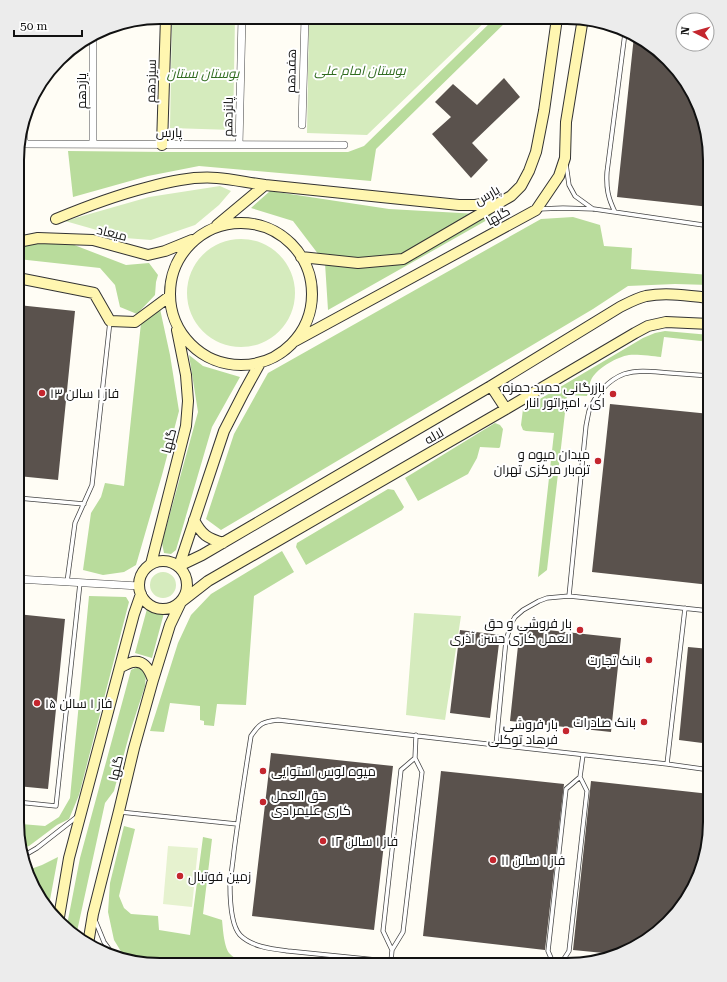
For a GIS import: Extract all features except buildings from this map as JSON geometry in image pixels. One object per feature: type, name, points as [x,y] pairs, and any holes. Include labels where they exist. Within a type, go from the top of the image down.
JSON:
[{"type":"street","name":"سیزدهم","points":[[162,145],[166,24]]},
{"type":"street","name":"پانزدهم","points":[[239,145],[242,24]]},
{"type":"street","name":"هفدهم","points":[[302,125],[305,24]]},
{"type":"street","name":"پارس","points":[[301,257],[358,264],[403,259],[511,196],[521,186],[529,171],[536,152],[544,112],[556,24]]},
{"type":"street","name":"گلها","points":[[295,341],[536,210],[559,176],[565,158],[566,122],[582,25]]},
{"type":"street","name":"یازدهم","points":[[92,42],[93,144]]},
{"type":"street","name":"پارس","points":[[25,144],[344,145]]},
{"type":"street","name":"پارس","points":[[56,219],[76,210],[121,194],[169,181],[193,178],[217,178],[265,185],[459,205],[489,203]]},
{"type":"street","points":[[214,228],[232,223],[251,223],[269,229],[286,238],[299,252],[308,269],[312,288],[311,307],[306,325],[295,341],[285,351],[273,358],[260,363],[243,366],[226,365],[210,359],[196,350],[184,337],[175,322],[171,310],[170,296],[170,283],[175,266],[184,251],[196,239],[214,228],[265,185]]},
{"type":"street","name":"میعاد","points":[[24,241],[38,238],[93,240],[148,255],[165,251],[196,239]]},
{"type":"street","points":[[24,279],[94,293],[110,321],[135,322],[170,296]]},
{"type":"street","name":"لاله","points":[[179,566],[202,556],[491,386],[620,307],[647,296],[670,295],[703,297]]},
{"type":"street","name":"گلها","points":[[151,564],[186,426],[188,401],[186,375],[175,322]]},
{"type":"street","name":"لاله","points":[[181,602],[208,581],[648,326],[666,322],[703,324]]},
{"type":"street","points":[[179,566],[224,431],[260,363]]},
{"type":"street","points":[[491,386],[506,409]]},
{"type":"street","points":[[194,520],[200,531],[205,535],[213,540],[223,543]]},
{"type":"street","points":[[166,560],[179,566],[184,572],[187,580],[187,588],[181,602],[167,609],[159,609],[151,606],[145,601],[140,590],[142,573],[151,564],[158,561],[166,560]]},
{"type":"street","points":[[24,579],[80,583],[140,590]]},
{"type":"street","name":"گلها","points":[[60,914],[68,858],[121,667],[140,590]]},
{"type":"street","name":"گلها","points":[[89,938],[93,914],[134,748],[170,625],[181,602]]},
{"type":"street","points":[[121,667],[132,662],[143,664],[147,667],[153,680]]},
{"type":"lane","points":[[615,212],[611,205],[606,187],[606,172],[624,37]]},
{"type":"lane","points":[[565,158],[569,185],[575,196],[594,209]]},
{"type":"lane","points":[[536,210],[563,208],[594,209],[703,225]]},
{"type":"lane","points":[[67,583],[74,523],[92,485],[110,321]]},
{"type":"lane","points":[[569,596],[586,426],[589,412],[594,401],[603,388],[624,374],[654,372],[703,376]]},
{"type":"lane","points":[[24,499],[84,504]]},
{"type":"lane","points":[[24,803],[56,806],[80,583]]},
{"type":"lane","points":[[496,745],[506,640],[512,622],[523,610],[547,598],[569,596],[703,610]]},
{"type":"lane","points":[[666,764],[685,608]]},
{"type":"lane","points":[[345,958],[272,949],[248,942],[239,934],[235,924],[230,886],[237,824],[251,736],[257,727],[264,722],[278,720],[703,769]]},
{"type":"lane","points":[[391,958],[392,950],[403,932],[422,772],[415,758],[416,735]]},
{"type":"lane","points":[[564,958],[569,951],[587,791],[580,777],[583,755]]},
{"type":"lane","points":[[392,950],[383,931],[401,770],[415,758]]},
{"type":"lane","points":[[551,958],[548,951],[566,789],[580,777]]},
{"type":"lane","points":[[119,811],[237,824]]},
{"type":"lane","points":[[28,853],[37,848],[80,814]]},
{"type":"lane","points":[[93,914],[104,942],[108,948]]},
{"type":"green space","name":"بوستان بستان","points":[[172,24],[235,24],[233,130],[170,128]]},
{"type":"green space","name":"بوستان امام علی","points":[[309,24],[483,24],[367,135],[307,133]]},
{"type":"green space","points":[[489,24],[504,24],[376,149],[371,181],[199,166],[148,176],[73,197],[68,151],[348,152],[364,146]]},
{"type":"green space","points":[[220,186],[231,191],[219,205],[195,225],[151,240],[125,238],[65,221],[149,197]]},
{"type":"green space","points":[[270,191],[389,209],[496,215],[328,310],[325,263],[293,221],[251,208]]},
{"type":"green space","points":[[573,217],[600,225],[604,246],[632,248],[631,269],[703,274],[703,285],[675,284],[628,286],[593,309],[221,530],[206,519],[234,434],[268,373],[541,219]]},
{"type":"green space","points":[[241,239],[262,243],[279,255],[291,272],[295,293],[291,314],[279,331],[262,343],[241,347],[220,343],[203,331],[191,314],[187,293],[191,272],[203,255],[220,243]]},
{"type":"green space","points":[[24,242],[69,243],[126,265],[149,263],[158,275],[155,295],[137,314],[120,307],[115,285],[100,268],[24,260]]},
{"type":"green space","points":[[160,309],[170,355],[179,411],[136,565],[124,572],[103,575],[83,570],[91,513],[101,497],[105,483],[124,486],[141,323]]},
{"type":"green space","points":[[665,331],[703,334],[703,341],[664,337],[661,357],[629,355],[619,358],[604,366],[595,374],[591,380],[587,396],[567,395],[547,570],[538,577],[554,433],[523,430],[521,425],[523,409],[643,338]]},
{"type":"green space","points":[[189,355],[203,366],[240,377],[212,427],[176,550],[171,554],[164,553],[162,543],[198,412]]},
{"type":"green space","points":[[495,423],[500,425],[503,429],[500,447],[480,447],[477,458],[468,474],[418,501],[405,478]]},
{"type":"green space","points":[[388,489],[394,490],[404,507],[402,510],[306,565],[296,547],[297,543]]},
{"type":"green space","points":[[282,551],[294,572],[254,596],[246,705],[217,704],[214,726],[204,725],[204,721],[200,720],[200,706],[170,703],[164,732],[150,731],[178,643],[191,615],[211,594]]},
{"type":"green space","points":[[163,572],[172,576],[176,585],[172,594],[163,598],[154,594],[150,585],[154,576]]},
{"type":"green space","points":[[89,596],[126,597],[129,602],[79,795],[69,819],[57,825],[27,847],[24,824],[45,826],[59,817],[70,798]]},
{"type":"green space","points":[[147,609],[164,613],[152,658],[135,653]]},
{"type":"green space","points":[[414,613],[461,616],[445,720],[406,715]]},
{"type":"green space","points":[[137,667],[142,670],[146,675],[145,686],[130,732],[114,791],[105,803],[77,930],[68,922],[80,858],[131,670]]},
{"type":"green space","points":[[124,826],[135,829],[119,896],[124,908],[131,914],[158,916],[159,930],[190,935],[203,837],[212,839],[203,914],[222,920],[225,943],[230,954],[236,958],[160,958],[142,957],[122,952],[114,940],[108,912],[110,883]]},
{"type":"green space","name":"زمین فوتبال","points":[[168,846],[198,848],[192,907],[163,904]]},
{"type":"green space","points":[[58,857],[50,901],[38,882],[32,868]]},
{"type":"place","name":"فاز ۱ سالن ۱۳","points":[[42,393]]},
{"type":"place","name":"بازرگانی حمید حمزه ای ، امپراتور انار","points":[[613,394]]},
{"type":"place","name":"میدان میوه و تره‌بار مرکزی تهران","points":[[598,461]]},
{"type":"place","name":"بار فروشی و حق العمل کاری حسن آذری","points":[[580,630]]},
{"type":"place","name":"بانک تجارت","points":[[649,660]]},
{"type":"place","name":"فاز ۱ سالن ۱۵","points":[[37,703]]},
{"type":"place","name":"بانک صادرات","points":[[644,722]]},
{"type":"place","name":"بار فروشی فرهاد توکلی","points":[[566,731]]},
{"type":"place","name":"میوه لوس استوایی","points":[[263,771]]},
{"type":"place","name":"حق العمل کاری علیمرادی","points":[[263,802]]},
{"type":"place","name":"فاز ۱ سالن ۱۲","points":[[323,841]]},
{"type":"place","name":"فاز ۱ سالن ۱۱","points":[[493,860]]},
{"type":"place","name":"زمین فوتبال","points":[[180,876]]}]
